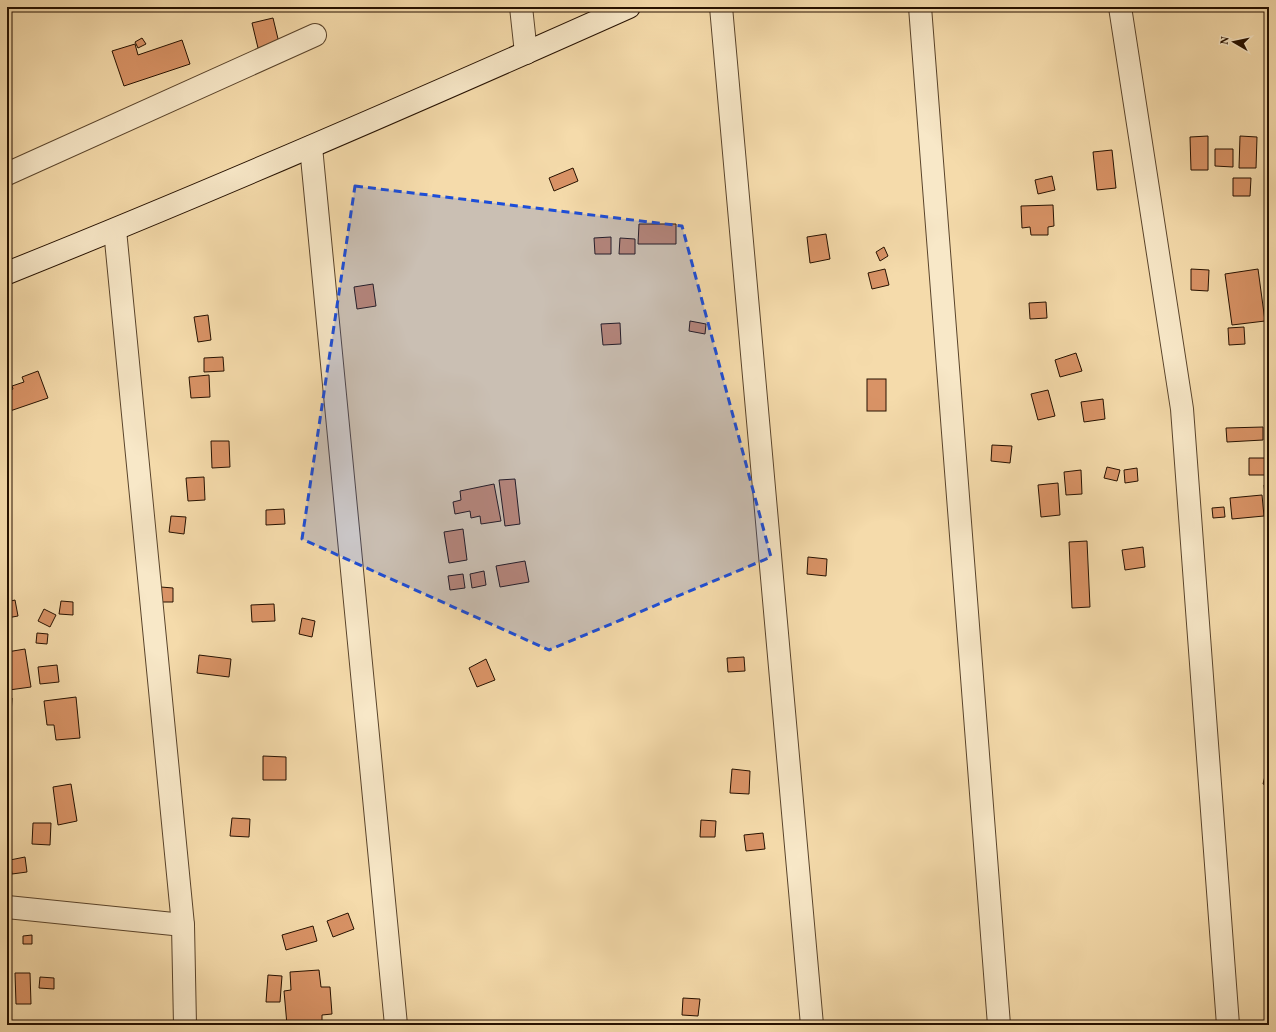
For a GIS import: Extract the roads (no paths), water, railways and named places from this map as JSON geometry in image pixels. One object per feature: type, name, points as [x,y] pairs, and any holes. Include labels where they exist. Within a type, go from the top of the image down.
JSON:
[{"type":"street","points":[[521,7],[526,53]]},
{"type":"street","points":[[7,274],[311,147],[630,7]]},
{"type":"street","points":[[721,7],[812,1025]]},
{"type":"street","points":[[920,7],[999,1025]]},
{"type":"street","points":[[1120,7],[1182,410],[1228,1025]]},
{"type":"street","points":[[7,174],[315,35]]},
{"type":"street","points":[[311,147],[396,1025]]},
{"type":"street","points":[[115,230],[182,925],[185,1025]]},
{"type":"street","points":[[7,907],[182,925]]}]
